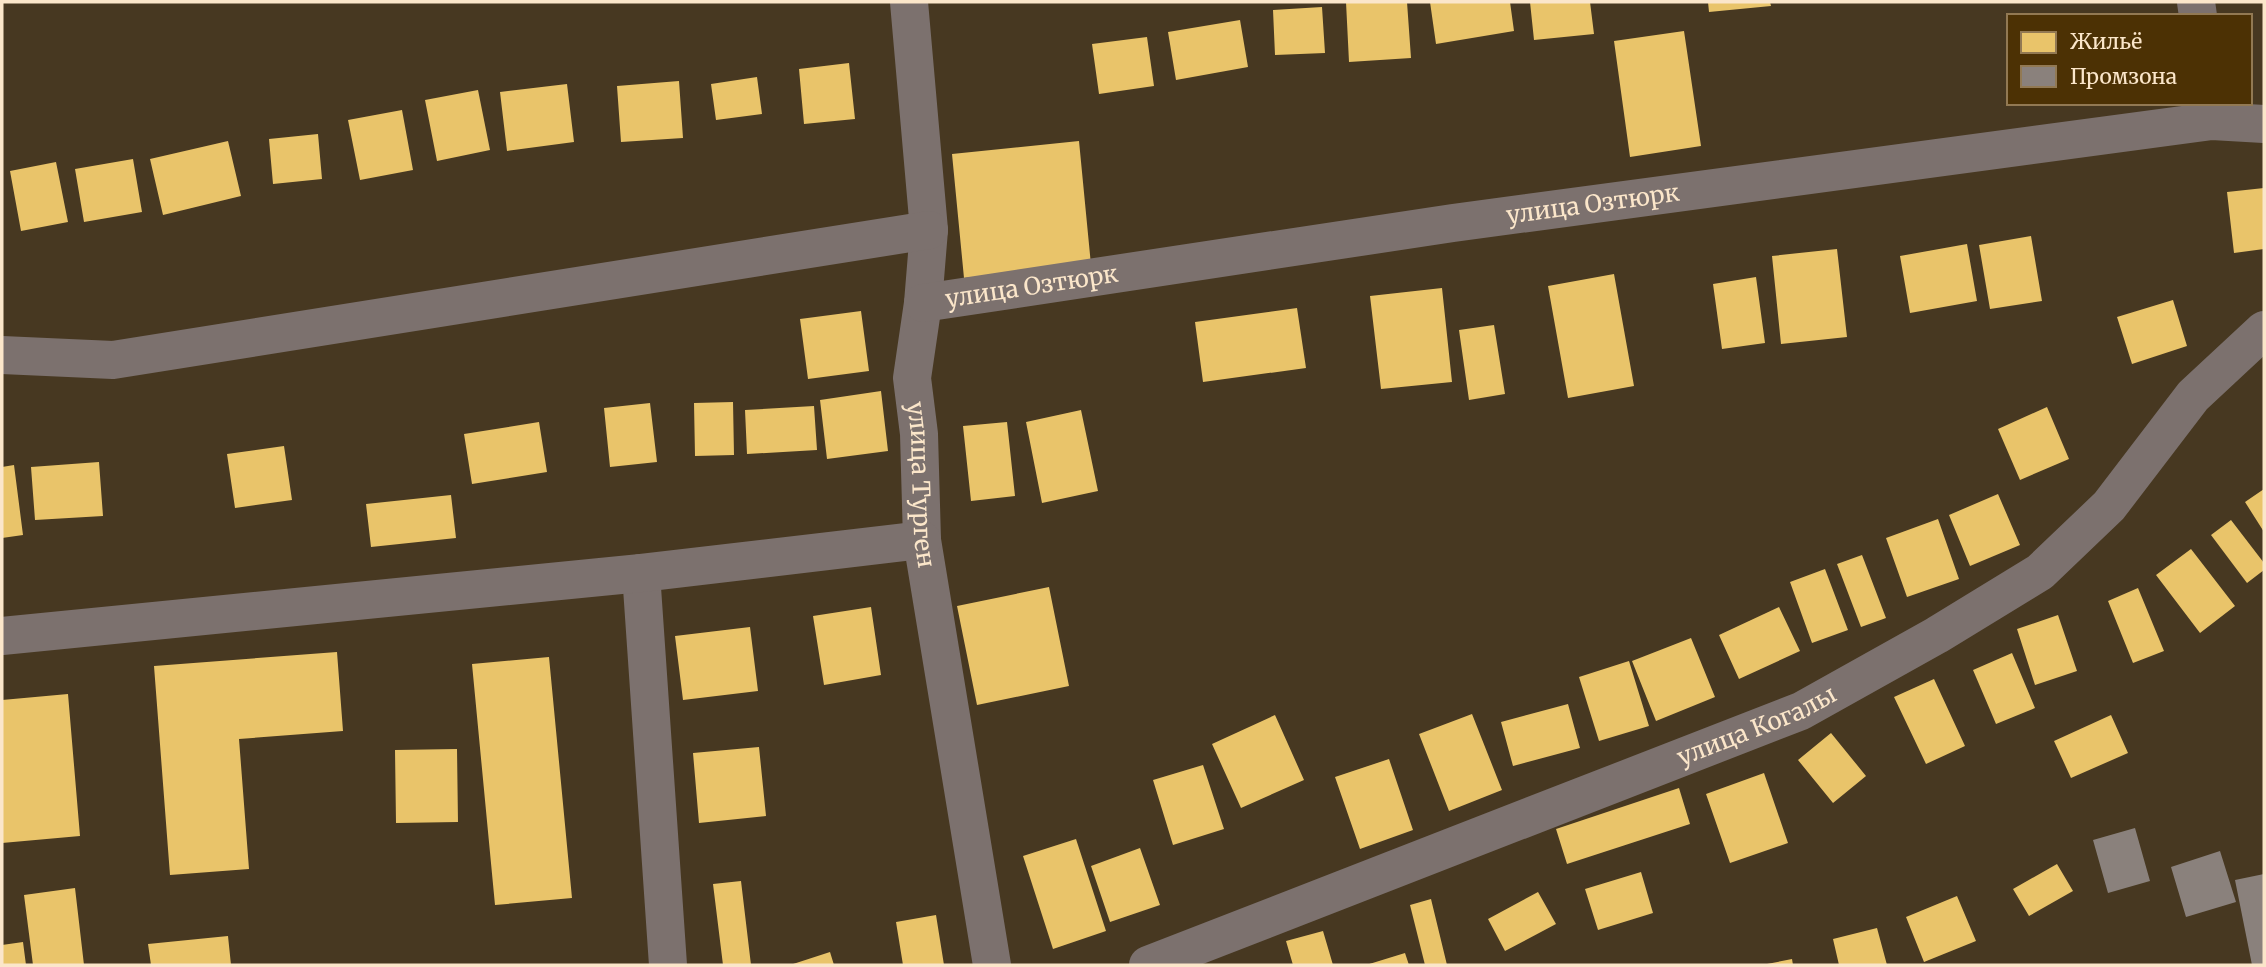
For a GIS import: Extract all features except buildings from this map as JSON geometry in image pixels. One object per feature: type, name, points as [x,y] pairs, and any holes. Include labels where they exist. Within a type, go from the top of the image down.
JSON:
[{"type":"street","name":"улица Турген","points":[[909,2],[929,230],[923,303],[912,378],[919,434],[922,540],[992,965]]},
{"type":"street","name":"улица Озтюрк","points":[[923,303],[2211,112],[2264,124]]},
{"type":"street","points":[[2,355],[113,360],[929,230]]},
{"type":"street","name":"улица Когалы","points":[[1148,965],[1801,711],[1937,635],[2040,572],[2109,506],[2193,396],[2264,330]]},
{"type":"street","points":[[2,636],[641,573],[922,540]]},
{"type":"street","points":[[641,573],[668,965]]}]
